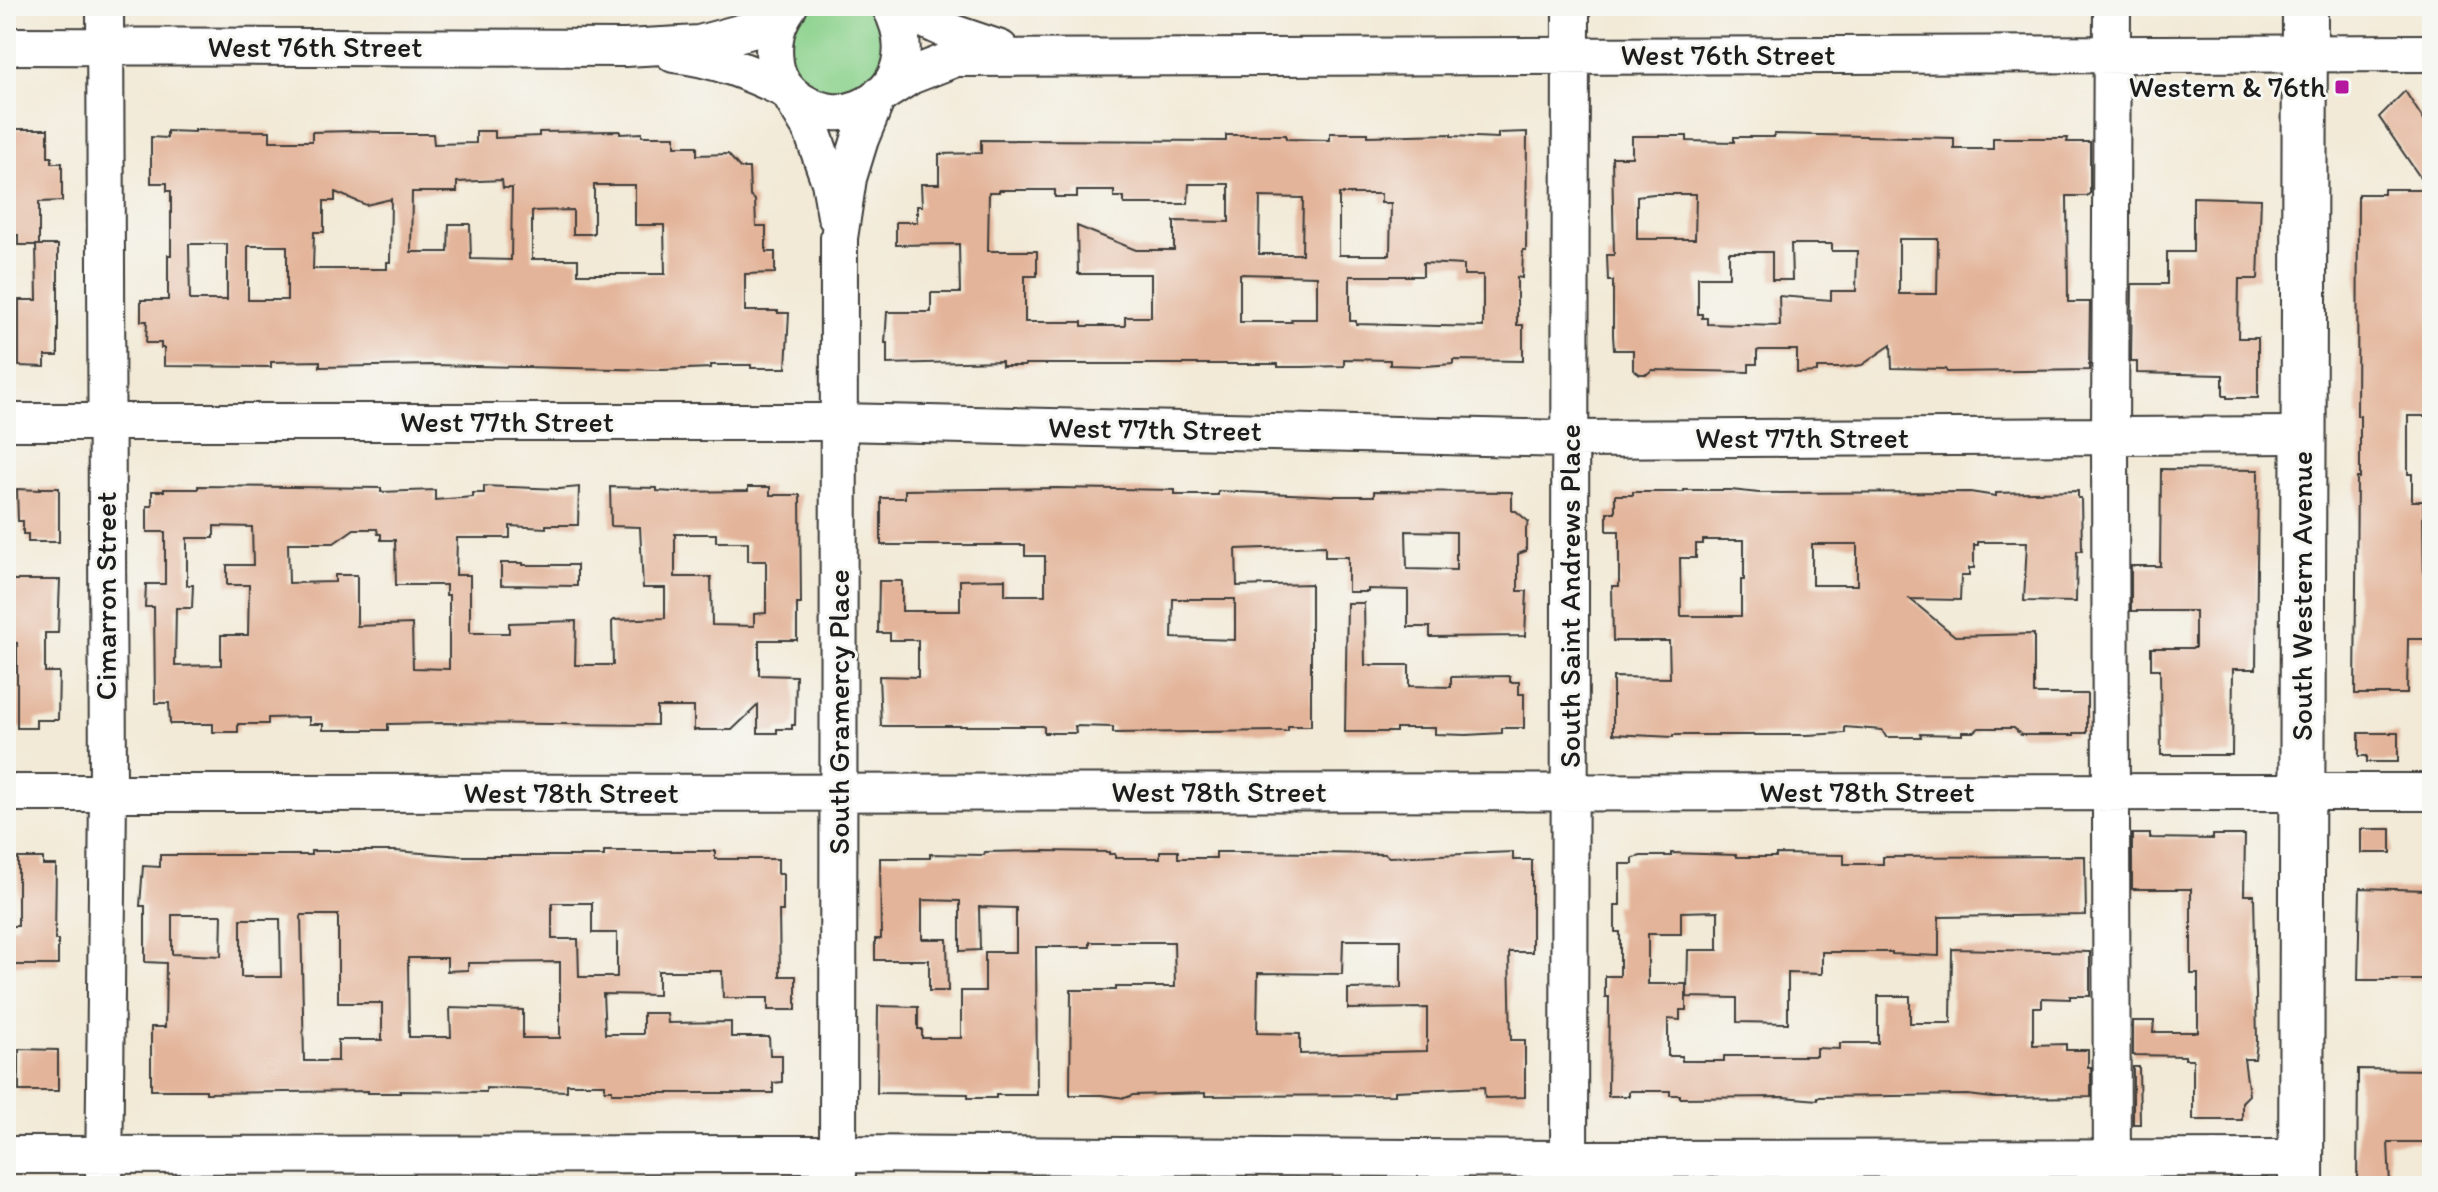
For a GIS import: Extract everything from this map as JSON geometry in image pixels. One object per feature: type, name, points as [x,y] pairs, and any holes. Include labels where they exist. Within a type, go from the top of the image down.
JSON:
[{"type":"main road","name":"South Western Avenue","points":[[2301,1172],[2305,6]]},
{"type":"street","name":"Cimarron Street","points":[[104,1170],[108,793],[105,6]]},
{"type":"street","name":"West 76th Street","points":[[6,46],[625,48],[699,44],[755,29],[788,6]]},
{"type":"street","name":"South Gramercy Place","points":[[788,6],[779,20],[773,46],[776,73],[812,131],[830,182],[839,238]]},
{"type":"street","name":"West 76th Street","points":[[892,6],[953,33],[1024,57]]},
{"type":"street","name":"South Gramercy Place","points":[[838,1170],[839,238],[848,178],[860,139],[879,97],[894,80],[903,54],[900,25],[892,6]]},
{"type":"street","name":"South Saint Andrews Place","points":[[1569,1173],[1571,6]]},
{"type":"street","points":[[2112,6],[2112,1173]]},
{"type":"street","name":"West 76th Street","points":[[625,48],[696,56],[748,71],[807,105],[835,112],[859,109],[910,76],[956,58],[2432,53]]},
{"type":"street","name":"West 77th Street","points":[[6,422],[839,422],[1570,439],[2303,435]]},
{"type":"street","name":"West 78th Street","points":[[6,793],[2432,792]]},
{"type":"street","points":[[6,1155],[104,1170],[2301,1172]]},
{"type":"green space","points":[[797,6],[881,6],[897,56],[856,104],[793,88],[783,28]]},
{"type":"building","points":[[2405,91],[2432,133],[2432,416],[2408,416],[2408,474],[2412,474],[2412,501],[2423,501],[2424,585],[2432,585],[2432,639],[2408,639],[2407,694],[2355,694],[2357,478],[2360,478],[2360,416],[2357,416],[2358,194],[2384,194],[2384,189],[2428,189],[2379,117]]},
{"type":"building","points":[[6,129],[48,129],[48,157],[52,157],[52,163],[62,163],[62,201],[39,202],[39,245],[18,245],[18,235],[6,235]]},
{"type":"building","points":[[167,131],[270,131],[270,141],[312,141],[312,132],[433,134],[434,144],[476,143],[476,131],[495,131],[495,138],[539,136],[539,132],[620,131],[620,134],[642,133],[642,136],[675,136],[675,146],[697,146],[697,155],[728,154],[740,168],[749,168],[756,226],[766,226],[766,252],[775,252],[775,273],[745,274],[745,311],[789,313],[786,368],[751,368],[751,365],[662,370],[433,365],[320,367],[320,361],[271,362],[271,367],[164,366],[164,348],[161,348],[161,343],[146,343],[147,321],[141,321],[141,300],[168,300],[168,255],[171,255],[171,191],[167,191],[167,183],[151,183],[151,137],[167,138]],"holes":[[[502,180],[503,188],[512,188],[511,260],[471,259],[470,224],[449,224],[448,252],[411,252],[412,192],[457,192],[457,182]],[[594,185],[635,185],[635,225],[664,225],[665,274],[578,274],[578,259],[532,259],[532,211],[573,210],[573,234],[594,234]],[[335,192],[366,205],[391,199],[390,262],[387,262],[387,269],[313,269],[314,232],[324,232],[324,201],[335,201]],[[189,244],[227,244],[227,300],[190,300]],[[248,246],[287,246],[287,300],[248,300]]]},
{"type":"building","points":[[1527,132],[1526,250],[1523,250],[1522,278],[1517,277],[1517,325],[1523,325],[1523,361],[1453,360],[1453,364],[1425,366],[1390,365],[1390,360],[1344,359],[1344,366],[1303,367],[1278,367],[1278,364],[1002,366],[1002,361],[887,364],[887,312],[931,312],[931,293],[960,293],[959,244],[896,245],[896,222],[917,222],[917,206],[922,206],[921,184],[939,184],[939,154],[981,153],[981,140],[1226,141],[1226,135],[1286,135],[1286,139],[1330,140],[1330,133],[1368,133],[1368,136],[1451,134],[1498,138],[1498,133]],"holes":[[[1189,184],[1229,184],[1229,222],[1174,221],[1174,250],[1136,250],[1077,226],[1078,274],[1151,274],[1151,317],[1125,317],[1125,326],[1025,322],[1025,276],[1037,276],[1037,251],[988,251],[989,192],[1055,190],[1055,197],[1077,197],[1077,191],[1114,191],[1114,197],[1124,197],[1124,204],[1188,204]],[[1339,194],[1381,194],[1381,203],[1391,203],[1390,255],[1339,255]],[[1260,197],[1303,198],[1302,254],[1259,254]],[[1423,263],[1464,265],[1464,275],[1483,275],[1483,327],[1356,324],[1356,321],[1350,321],[1350,276],[1423,276]],[[1240,274],[1317,276],[1317,319],[1291,319],[1292,322],[1240,322]]]},
{"type":"building","points":[[1774,134],[1954,138],[1954,149],[1993,149],[1993,138],[2068,138],[2067,142],[2090,142],[2090,193],[2087,196],[2067,196],[2068,302],[2090,302],[2089,370],[1947,372],[1945,369],[1892,368],[1891,345],[1862,365],[1817,368],[1817,372],[1797,373],[1797,350],[1759,350],[1757,364],[1749,364],[1749,372],[1652,370],[1640,374],[1633,369],[1633,350],[1614,350],[1613,281],[1608,281],[1607,255],[1614,255],[1612,157],[1632,157],[1632,136],[1687,136],[1687,141],[1734,142],[1734,137],[1774,137]],"holes":[[[1696,194],[1695,239],[1637,239],[1637,196]],[[1899,239],[1938,239],[1937,294],[1899,294]],[[1791,244],[1832,244],[1832,251],[1857,251],[1856,291],[1831,291],[1831,300],[1779,296],[1780,326],[1707,324],[1707,318],[1698,314],[1698,277],[1729,277],[1729,252],[1772,252],[1772,280],[1792,280]]]},
{"type":"building","points":[[2193,197],[2261,199],[2258,279],[2239,279],[2238,338],[2258,338],[2258,398],[2223,396],[2223,375],[2137,373],[2137,362],[2131,362],[2132,284],[2167,284],[2167,252],[2193,252]]},
{"type":"building","points":[[36,245],[58,245],[58,356],[45,356],[45,367],[19,366],[19,300],[37,300]]},
{"type":"building","points":[[2161,469],[2258,470],[2256,669],[2233,669],[2232,755],[2161,755],[2160,669],[2151,669],[2151,648],[2195,648],[2195,611],[2131,611],[2131,566],[2160,566]]},
{"type":"building","points":[[198,486],[381,488],[381,492],[435,490],[435,500],[473,497],[473,493],[484,493],[484,486],[579,487],[578,525],[546,525],[546,528],[510,526],[510,538],[457,538],[456,575],[470,575],[470,633],[509,633],[509,623],[576,621],[575,665],[613,665],[614,620],[665,618],[665,588],[643,588],[640,527],[611,526],[610,487],[657,488],[657,491],[674,492],[748,491],[748,487],[770,487],[770,495],[800,495],[801,604],[797,604],[797,640],[759,640],[759,675],[796,676],[795,725],[792,729],[777,729],[777,733],[758,733],[758,705],[732,730],[694,730],[694,707],[657,707],[657,725],[441,723],[388,724],[388,730],[323,730],[323,724],[309,724],[309,717],[268,718],[268,724],[238,724],[238,732],[213,732],[213,724],[170,724],[169,703],[155,703],[154,607],[145,607],[146,584],[165,584],[165,532],[147,532],[147,506],[152,506],[152,491],[198,489]],"holes":[[[214,526],[252,527],[253,565],[227,565],[227,585],[249,585],[248,635],[221,635],[221,665],[175,666],[176,608],[192,608],[193,585],[187,585],[187,538],[214,538]],[[354,529],[377,529],[381,540],[395,540],[396,585],[446,585],[446,595],[449,595],[449,669],[413,668],[412,624],[357,626],[357,575],[335,575],[335,582],[289,583],[288,543],[334,543]],[[675,534],[716,534],[716,542],[748,542],[748,561],[766,561],[766,613],[754,614],[754,626],[712,625],[711,577],[675,577]]]},
{"type":"building","points":[[59,488],[59,542],[28,542],[28,534],[23,534],[23,521],[18,521],[17,489]]},
{"type":"building","points":[[1056,488],[1175,490],[1175,495],[1218,495],[1218,491],[1335,496],[1374,496],[1374,491],[1512,492],[1512,511],[1529,522],[1526,551],[1518,554],[1518,591],[1527,591],[1525,636],[1430,637],[1430,627],[1408,627],[1408,590],[1348,592],[1348,557],[1325,557],[1325,546],[1236,549],[1237,586],[1311,584],[1311,726],[1288,726],[1288,731],[1113,733],[1113,727],[1075,726],[1076,733],[1044,733],[1042,726],[881,726],[879,676],[918,677],[918,640],[890,640],[890,633],[878,633],[879,581],[902,581],[902,611],[960,611],[960,580],[1005,579],[1005,595],[1045,595],[1045,556],[1025,556],[1025,545],[881,545],[881,498],[905,498],[905,490]],"holes":[[[1406,531],[1456,532],[1456,570],[1407,569]],[[1173,599],[1235,599],[1235,640],[1172,638]]]},
{"type":"building","points":[[2078,491],[2078,498],[2081,498],[2082,551],[2077,551],[2076,602],[2024,601],[2027,542],[1978,542],[1974,545],[1974,568],[1969,568],[1969,576],[1961,576],[1960,600],[1910,599],[1955,636],[2034,634],[2034,694],[2087,694],[2087,733],[2021,735],[2014,728],[1979,728],[1974,732],[1962,732],[1962,735],[1886,737],[1882,730],[1845,727],[1845,733],[1807,735],[1673,737],[1613,734],[1613,677],[1670,678],[1669,641],[1613,641],[1612,586],[1619,586],[1619,531],[1607,531],[1607,512],[1615,512],[1615,495],[1684,492],[1970,492],[1996,496],[1996,493]],"holes":[[[1703,540],[1744,540],[1741,616],[1681,616],[1680,558],[1696,558],[1696,544],[1703,544]],[[1812,544],[1857,544],[1857,585],[1812,585]]]},
{"type":"building","points":[[501,563],[577,565],[577,586],[501,585]]},
{"type":"building","points":[[6,580],[60,580],[58,633],[45,633],[45,672],[59,672],[58,720],[36,720],[36,728],[17,728],[17,643],[6,642]]},
{"type":"building","points":[[1347,603],[1364,603],[1365,665],[1409,665],[1409,686],[1451,687],[1451,677],[1510,676],[1510,682],[1519,682],[1519,694],[1524,694],[1524,728],[1502,728],[1502,733],[1466,735],[1435,734],[1435,728],[1345,732]]},
{"type":"building","points":[[2359,733],[2398,733],[2398,762],[2367,762],[2367,756],[2359,756]]},
{"type":"building","points":[[2361,829],[2391,829],[2391,853],[2361,853]]},
{"type":"building","points":[[2132,834],[2150,834],[2150,838],[2213,839],[2213,835],[2245,835],[2244,895],[2254,895],[2257,1042],[2255,1059],[2244,1059],[2249,1095],[2242,1102],[2242,1120],[2193,1120],[2193,1059],[2185,1059],[2185,1056],[2133,1055],[2133,1021],[2154,1021],[2153,1032],[2198,1032],[2198,974],[2191,974],[2191,889],[2132,889]]},
{"type":"building","points":[[311,851],[395,851],[463,856],[604,856],[604,851],[715,851],[715,859],[778,859],[778,874],[783,874],[783,911],[779,911],[780,976],[796,976],[796,1010],[768,1010],[768,998],[723,998],[722,971],[658,971],[658,995],[603,994],[605,1034],[643,1034],[643,1013],[667,1013],[668,1023],[731,1022],[731,1037],[769,1037],[770,1055],[782,1055],[782,1082],[773,1083],[773,1093],[612,1093],[612,1090],[605,1090],[605,1084],[567,1084],[567,1091],[486,1088],[486,1092],[206,1093],[206,1090],[151,1090],[151,1027],[165,1027],[166,963],[145,962],[145,906],[140,906],[143,866],[160,867],[160,855],[311,855]],"holes":[[[552,903],[592,903],[592,933],[617,933],[617,977],[579,977],[578,939],[552,939]],[[172,915],[222,915],[221,956],[172,954]],[[301,915],[338,915],[338,1003],[382,1003],[382,1040],[338,1040],[338,1061],[304,1061]],[[241,919],[280,919],[281,977],[241,977]],[[408,958],[447,958],[447,971],[468,970],[468,963],[560,962],[560,1038],[523,1038],[523,1010],[450,1008],[451,1037],[409,1037]]]},
{"type":"building","points":[[1160,851],[1178,851],[1178,858],[1216,858],[1216,852],[1385,854],[1389,857],[1513,852],[1513,860],[1532,860],[1532,952],[1509,952],[1511,1040],[1525,1040],[1525,1097],[1485,1098],[1484,1087],[1395,1091],[1395,1095],[1205,1096],[1205,1093],[1133,1095],[1125,1098],[1070,1095],[1071,990],[1175,987],[1174,942],[1090,942],[1090,947],[1036,947],[1037,1095],[968,1098],[968,1094],[877,1093],[878,1006],[918,1007],[918,1029],[922,1029],[922,1038],[961,1038],[961,991],[985,991],[985,952],[1016,952],[1016,908],[979,907],[980,950],[960,951],[960,901],[922,900],[922,939],[947,939],[948,991],[929,991],[929,960],[875,960],[875,939],[881,939],[880,858],[930,858],[930,854],[984,855],[985,852],[1109,852],[1115,854],[1115,858],[1160,858]],"holes":[[[1343,940],[1401,940],[1401,988],[1348,989],[1348,1009],[1427,1008],[1427,1051],[1300,1054],[1300,1034],[1257,1033],[1258,973],[1342,974]]]},
{"type":"building","points":[[1671,853],[1736,857],[1844,855],[1844,864],[1883,864],[1883,857],[2085,856],[2086,915],[1939,917],[1939,956],[1822,952],[1822,974],[1788,973],[1788,1023],[1737,1022],[1737,998],[1687,997],[1688,950],[1718,950],[1718,911],[1681,912],[1681,934],[1648,934],[1648,984],[1686,984],[1686,1010],[1680,1010],[1680,1020],[1668,1019],[1668,1056],[1682,1056],[1682,1061],[1724,1061],[1724,1056],[1816,1056],[1816,1048],[1840,1049],[1840,1043],[1878,1043],[1878,996],[1910,996],[1910,1023],[1951,1023],[1952,949],[2090,952],[2090,996],[2042,998],[2042,1007],[2033,1007],[2033,1045],[2066,1044],[2066,1050],[2088,1050],[2091,1097],[1993,1098],[1968,1095],[1818,1097],[1818,1100],[1783,1097],[1680,1098],[1680,1095],[1670,1095],[1670,1091],[1629,1091],[1629,1096],[1608,1096],[1609,997],[1605,997],[1605,976],[1620,976],[1620,932],[1615,932],[1615,905],[1620,905],[1620,864],[1633,864],[1633,858],[1641,856],[1671,856]]},
{"type":"building","points":[[18,858],[43,858],[43,865],[56,865],[55,940],[58,940],[58,965],[6,965],[6,926],[18,926]]},
{"type":"building","points":[[2360,888],[2428,890],[2428,952],[2432,952],[2432,970],[2427,970],[2427,980],[2358,980]]},
{"type":"building","points":[[19,1049],[58,1050],[58,1091],[19,1091]]},
{"type":"building","points":[[2133,1067],[2139,1067],[2140,1124],[2133,1124]]},
{"type":"building","points":[[2358,1069],[2432,1070],[2432,1142],[2388,1142],[2390,1186],[2357,1186]]},
{"type":"place","name":"Western & 76th","points":[[2342,87]]}]
